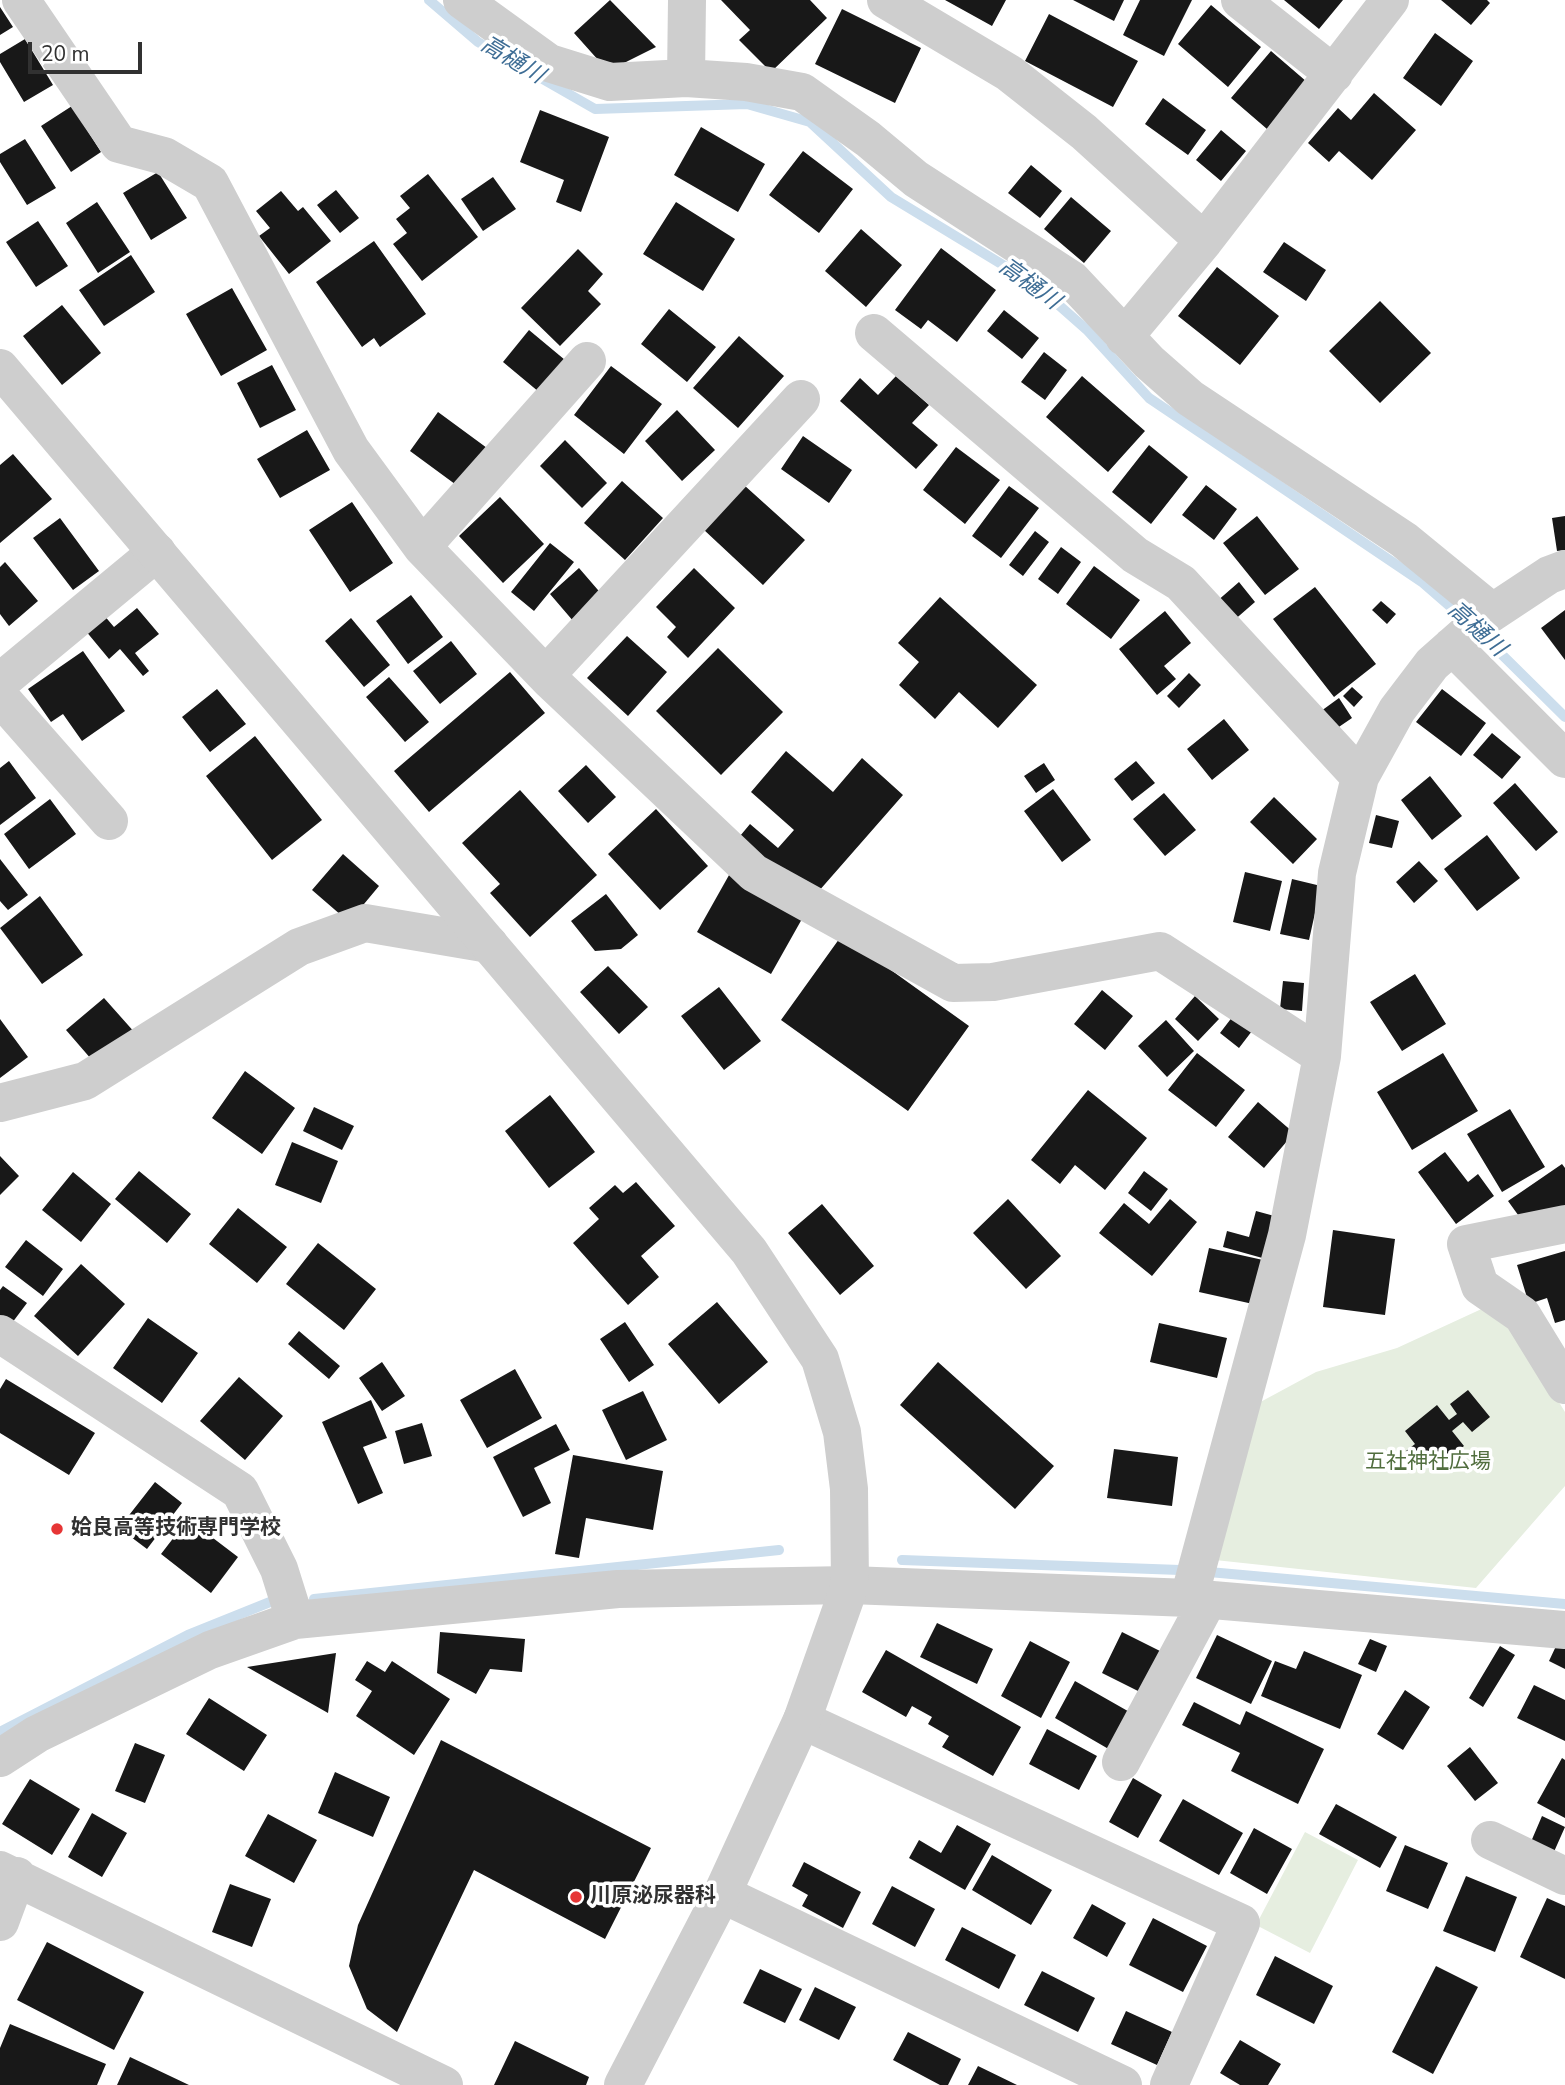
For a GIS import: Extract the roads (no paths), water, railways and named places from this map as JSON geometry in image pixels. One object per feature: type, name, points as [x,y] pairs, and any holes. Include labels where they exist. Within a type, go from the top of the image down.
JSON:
[{"type":"street","points":[[21,0],[119,144],[164,156],[210,183],[351,450],[422,547],[546,675],[754,873],[953,983],[993,982],[1160,951],[1322,1056]]},
{"type":"street","points":[[462,0],[549,62],[610,82],[686,78],[746,82],[802,92],[868,139],[916,179],[1072,280],[1124,337],[1190,398],[1404,540],[1473,628],[1565,759]]},
{"type":"street","points":[[686,78],[687,0]]},
{"type":"street","points":[[886,0],[1009,74],[1084,132],[1204,241]]},
{"type":"street","points":[[1240,0],[1334,74]]},
{"type":"street","points":[[1124,337],[1204,241],[1390,0]]},
{"type":"street","points":[[874,333],[1135,555],[1181,583],[1360,777]]},
{"type":"street","points":[[422,547],[587,361]]},
{"type":"street","points":[[0,368],[748,1251],[820,1359],[842,1433],[849,1489],[850,1585],[802,1720],[722,1894],[623,2085]]},
{"type":"street","points":[[546,675],[801,400]]},
{"type":"street","points":[[0,682],[157,552]]},
{"type":"street","points":[[1121,1762],[1199,1599],[1287,1235],[1322,1056],[1337,873],[1360,777],[1397,710],[1432,664],[1473,628],[1549,575],[1565,569]]},
{"type":"street","points":[[0,697],[108,821]]},
{"type":"street","points":[[0,1103],[85,1081],[299,947],[365,923],[489,944]]},
{"type":"street","points":[[1565,1224],[1466,1244],[1480,1286],[1522,1315],[1565,1385]]},
{"type":"street","points":[[0,1334],[240,1491],[279,1569],[295,1620]]},
{"type":"street","points":[[0,1758],[37,1734],[210,1650],[295,1620],[618,1589],[850,1585],[1199,1599],[1565,1630]]},
{"type":"street","points":[[802,1720],[1241,1923],[1169,2085]]},
{"type":"street","points":[[1490,1840],[1565,1876]]},
{"type":"street","points":[[0,1922],[9,1873],[444,2085]]},
{"type":"street","points":[[722,1894],[1123,2085]]},
{"type":"waterway","name":"高樋川","points":[[429,0],[478,42],[595,109],[747,104],[810,122],[891,197],[1036,285],[1087,330],[1149,398],[1422,582],[1468,622]]},
{"type":"waterway","name":"高樋川","points":[[1480,633],[1565,717]]},
{"type":"waterway","points":[[314,1599],[779,1550]]},
{"type":"waterway","points":[[902,1560],[1180,1570]]},
{"type":"waterway","points":[[1209,1572],[1565,1604]]},
{"type":"waterway","points":[[0,1732],[188,1635],[270,1602]]},
{"type":"place","name":"姶良高等技術専門学校","points":[[57,1529]]},
{"type":"place","name":"川原泌尿器科","points":[[576,1897]]},
{"type":"park label","name":"五社神社広場","points":[[1428,1463]]}]
